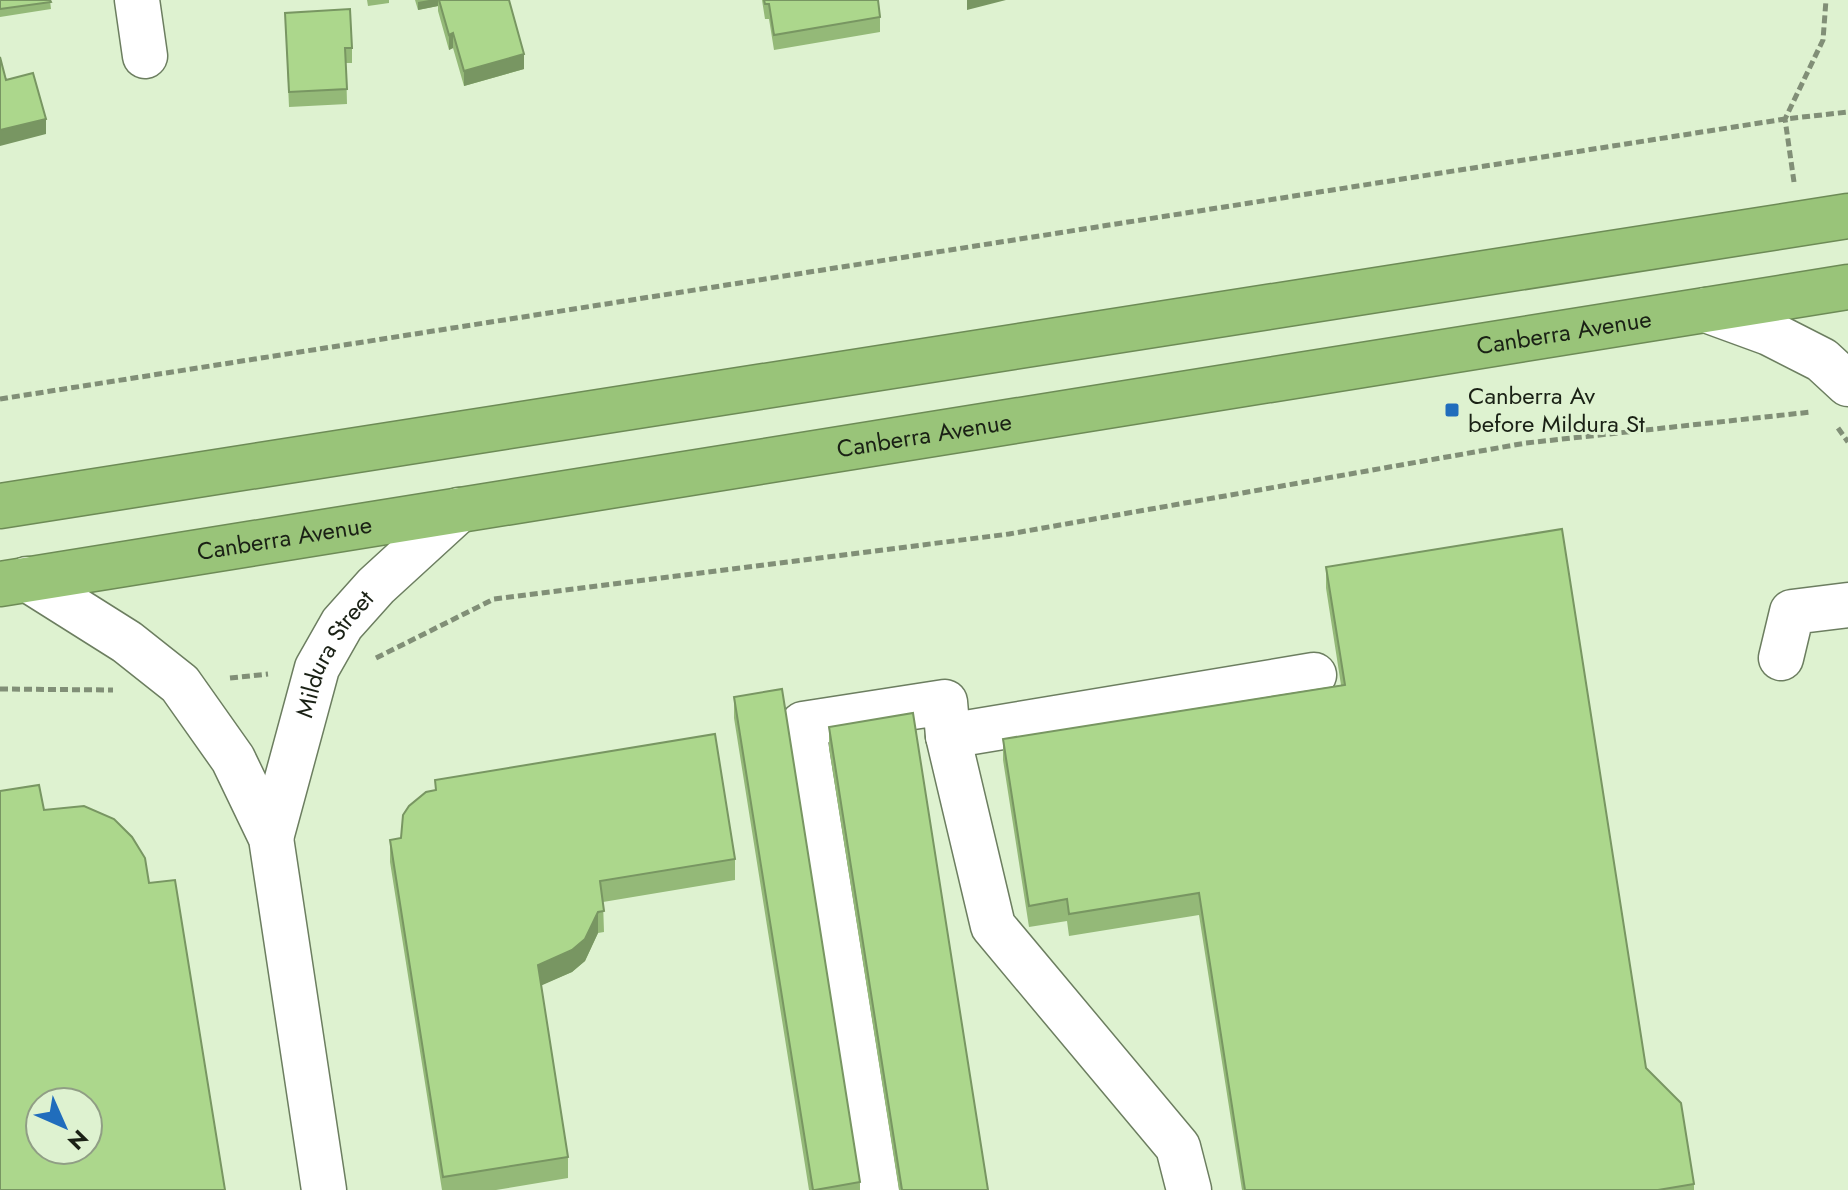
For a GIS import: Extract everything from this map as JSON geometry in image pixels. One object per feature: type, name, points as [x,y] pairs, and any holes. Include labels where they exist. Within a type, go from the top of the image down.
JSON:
[{"type":"highway","points":[[0,506],[1848,216]]},
{"type":"highway","name":"Canberra Avenue","points":[[13,582],[1848,287]]},
{"type":"street","points":[[137,0],[145,56]]},
{"type":"street","points":[[1706,310],[1769,333],[1822,360],[1848,384]]},
{"type":"street","name":"Mildura Street","points":[[271,838],[317,668],[342,624],[376,586],[459,510]]},
{"type":"street","name":"Mildura Street","points":[[13,582],[127,642],[180,684],[233,759],[271,838],[324,1190]]},
{"type":"street","points":[[1781,658],[1792,612],[1848,605]]},
{"type":"street","points":[[948,736],[1314,675]]},
{"type":"street","points":[[877,1190],[803,724],[945,702],[948,736],[993,926],[1178,1147],[1189,1190]]},
{"type":"path","points":[[1799,223],[1785,119],[1823,40],[1826,0]]},
{"type":"path","points":[[0,399],[1785,119],[1848,112]]},
{"type":"path","points":[[0,689],[139,690],[367,662],[494,599],[1009,534],[1526,443],[1811,412]]},
{"type":"building","points":[[0,0],[50,0],[51,2],[0,9]]},
{"type":"building","points":[[439,0],[509,0],[524,54],[464,71]]},
{"type":"building","points":[[764,0],[878,0],[880,17],[774,35],[769,4],[765,4]]},
{"type":"building","points":[[350,9],[352,48],[345,48],[347,89],[289,92],[285,13]]},
{"type":"building","points":[[0,57],[6,80],[33,73],[46,119],[0,130]]},
{"type":"building","points":[[1562,529],[1646,1068],[1681,1103],[1694,1184],[1658,1190],[1245,1190],[1199,893],[1069,914],[1067,899],[1029,906],[1003,739],[1345,685],[1326,567]]},
{"type":"building","points":[[782,689],[860,1182],[815,1190],[734,697]]},
{"type":"building","points":[[913,713],[988,1190],[902,1190],[829,727]]},
{"type":"building","points":[[715,734],[735,859],[600,881],[604,911],[598,912],[585,939],[572,950],[538,965],[568,1157],[443,1177],[390,840],[401,838],[403,815],[426,792],[436,790],[435,780]]},
{"type":"building","points":[[39,785],[44,810],[84,806],[114,819],[132,837],[145,858],[149,883],[175,880],[225,1190],[0,1190],[0,791]]},
{"type":"place","name":"Canberra Av before Mildura St","points":[[1452,410]]}]
